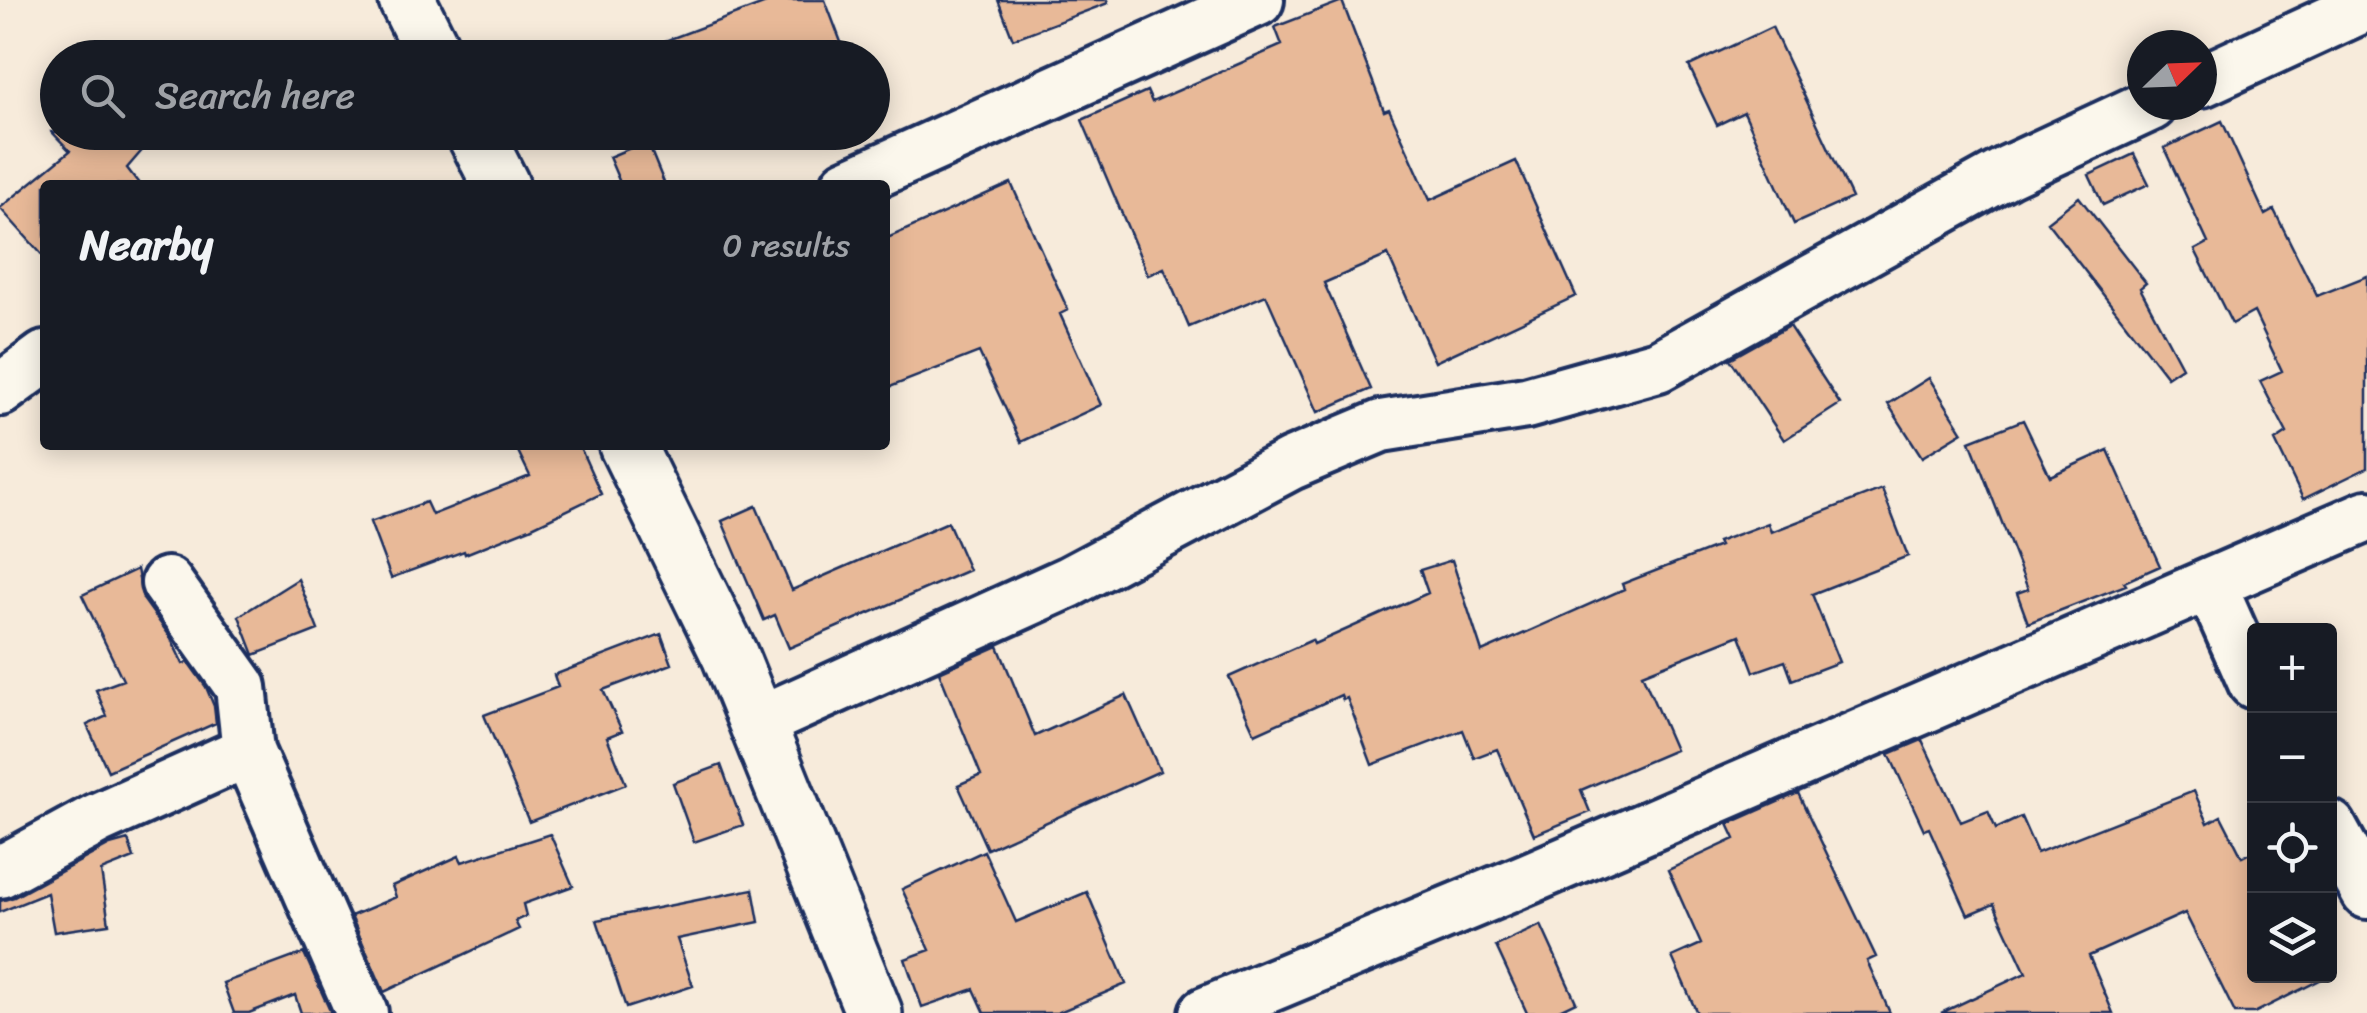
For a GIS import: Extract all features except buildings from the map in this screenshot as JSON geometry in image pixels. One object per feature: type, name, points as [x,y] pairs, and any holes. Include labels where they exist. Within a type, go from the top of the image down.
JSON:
[{"type":"street","points":[[407,0],[427,40]]},
{"type":"street","points":[[858,180],[1258,0]]},
{"type":"street","points":[[2217,75],[2367,5]]},
{"type":"street","points":[[757,723],[1070,582],[1291,464],[1382,426],[1526,404],[1658,366],[2009,171],[2127,117]]},
{"type":"street","points":[[483,150],[498,180]]},
{"type":"street","points":[[0,390],[40,361]]},
{"type":"street","points":[[630,450],[730,656],[874,1013]]},
{"type":"street","points":[[1206,1013],[1530,878],[2367,516]]},
{"type":"street","points":[[167,583],[241,687],[248,751],[362,1013]]},
{"type":"street","points":[[2210,584],[2247,667]]},
{"type":"street","points":[[0,872],[98,819],[248,751]]},
{"type":"street","points":[[2337,839],[2367,893]]}]
